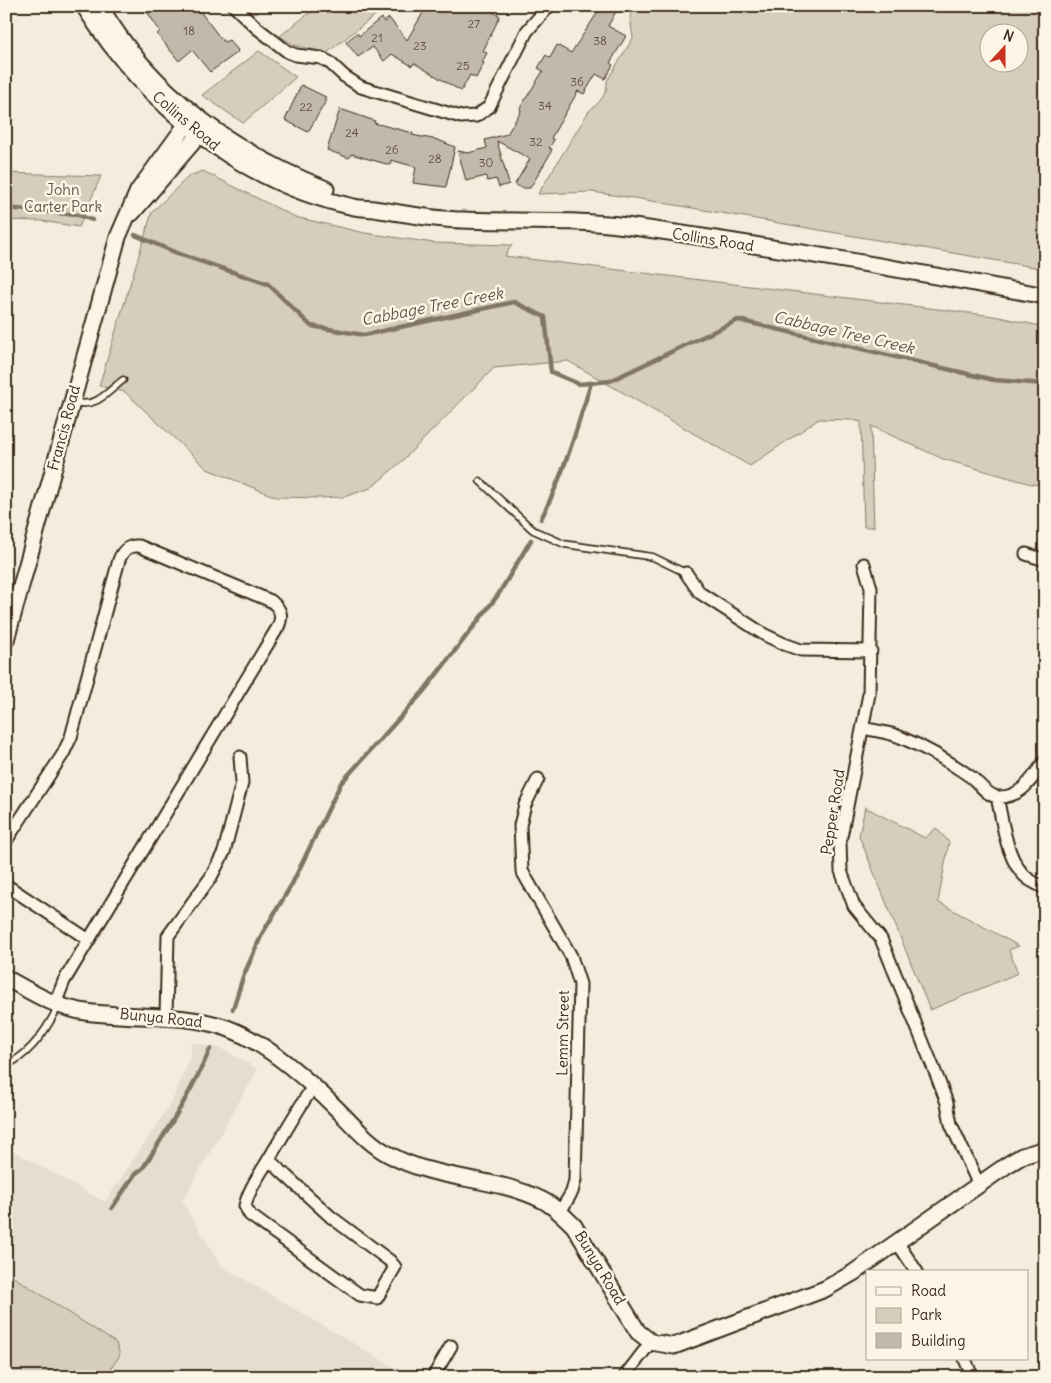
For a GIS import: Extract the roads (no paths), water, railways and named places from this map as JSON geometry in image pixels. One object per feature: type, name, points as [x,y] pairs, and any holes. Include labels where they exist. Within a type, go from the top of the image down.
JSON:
[{"type":"street","name":"Collins Road","points":[[84,6],[128,68],[204,130],[234,144],[284,172],[378,209],[462,220],[564,220],[627,227],[937,276],[1045,296]]},
{"type":"street","name":"Collins Road","points":[[100,6],[132,52],[190,120]]},
{"type":"street","points":[[234,6],[257,28],[288,52],[296,56],[322,58],[330,62],[344,76],[361,87],[453,116],[469,117],[483,112],[489,107],[527,32],[549,6]]},
{"type":"street","name":"Francis Road","points":[[6,640],[110,260],[138,191],[190,120]]},
{"type":"street","name":"Francis Road","points":[[128,217],[148,198],[204,130]]},
{"type":"street","points":[[6,841],[63,754],[71,737],[119,560],[125,550],[133,546],[139,546],[272,601],[277,606],[281,615],[278,627],[64,982],[57,1004]]},
{"type":"street","points":[[1026,554],[1045,560]]},
{"type":"street","name":"Pepper Road","points":[[864,564],[871,588],[869,694],[840,842],[841,871],[854,906],[881,939],[938,1079],[947,1103],[951,1124],[979,1185]]},
{"type":"street","points":[[686,573],[700,592],[784,644],[801,650],[871,651]]},
{"type":"street","points":[[863,728],[899,736],[941,758],[971,778],[987,793],[997,797],[1014,794],[1027,786],[1045,761]]},
{"type":"street","points":[[166,1016],[168,936],[211,877],[224,852],[242,783],[240,757]]},
{"type":"street","name":"Lemm Street","points":[[538,779],[525,805],[520,825],[522,871],[571,956],[580,984],[574,1180],[572,1192],[560,1212]]},
{"type":"street","points":[[997,797],[1011,851],[1018,867],[1027,878],[1045,888]]},
{"type":"street","points":[[6,885],[90,940]]},
{"type":"street","name":"Bunya Road","points":[[6,978],[57,1004],[85,1012],[166,1016],[214,1024],[247,1037],[282,1061],[313,1087],[359,1132],[390,1155],[436,1171],[519,1191],[542,1200],[560,1212],[574,1226],[638,1332],[650,1342]]},
{"type":"street","points":[[269,1160],[331,1217],[390,1262],[395,1268],[377,1298],[360,1295],[250,1215],[245,1206],[248,1196],[269,1160],[313,1087]]},
{"type":"street","points":[[624,1377],[650,1342],[674,1346],[825,1289],[1022,1156],[1045,1149]]},
{"type":"street","points":[[897,1242],[916,1270]]},
{"type":"street","points":[[433,1377],[451,1346]]},
{"type":"street","points":[[965,1360],[972,1377]]},
{"type":"lane","points":[[71,402],[90,404],[97,402],[123,380]]},
{"type":"lane","points":[[480,481],[533,530],[564,544],[654,557],[686,573]]},
{"type":"lane","points":[[6,1065],[25,1053],[36,1042],[57,1004]]},
{"type":"waterway","name":"Cabbage Tree Creek","points":[[6,208],[78,215],[92,220]]},
{"type":"waterway","name":"Cabbage Tree Creek","points":[[135,235],[179,254],[268,284],[311,326],[364,335],[514,302],[545,317],[551,372],[579,384],[610,381],[738,320],[994,380],[1045,384]]},
{"type":"waterway","points":[[541,519],[563,469],[591,383]]},
{"type":"waterway","points":[[233,1009],[243,977],[262,934],[292,884],[341,783],[423,692],[498,595],[531,540]]},
{"type":"waterway","points":[[112,1208],[135,1174],[143,1168],[170,1125],[187,1096],[210,1049]]},
{"type":"park label","name":"John Carter Park","points":[[63,198]]}]
